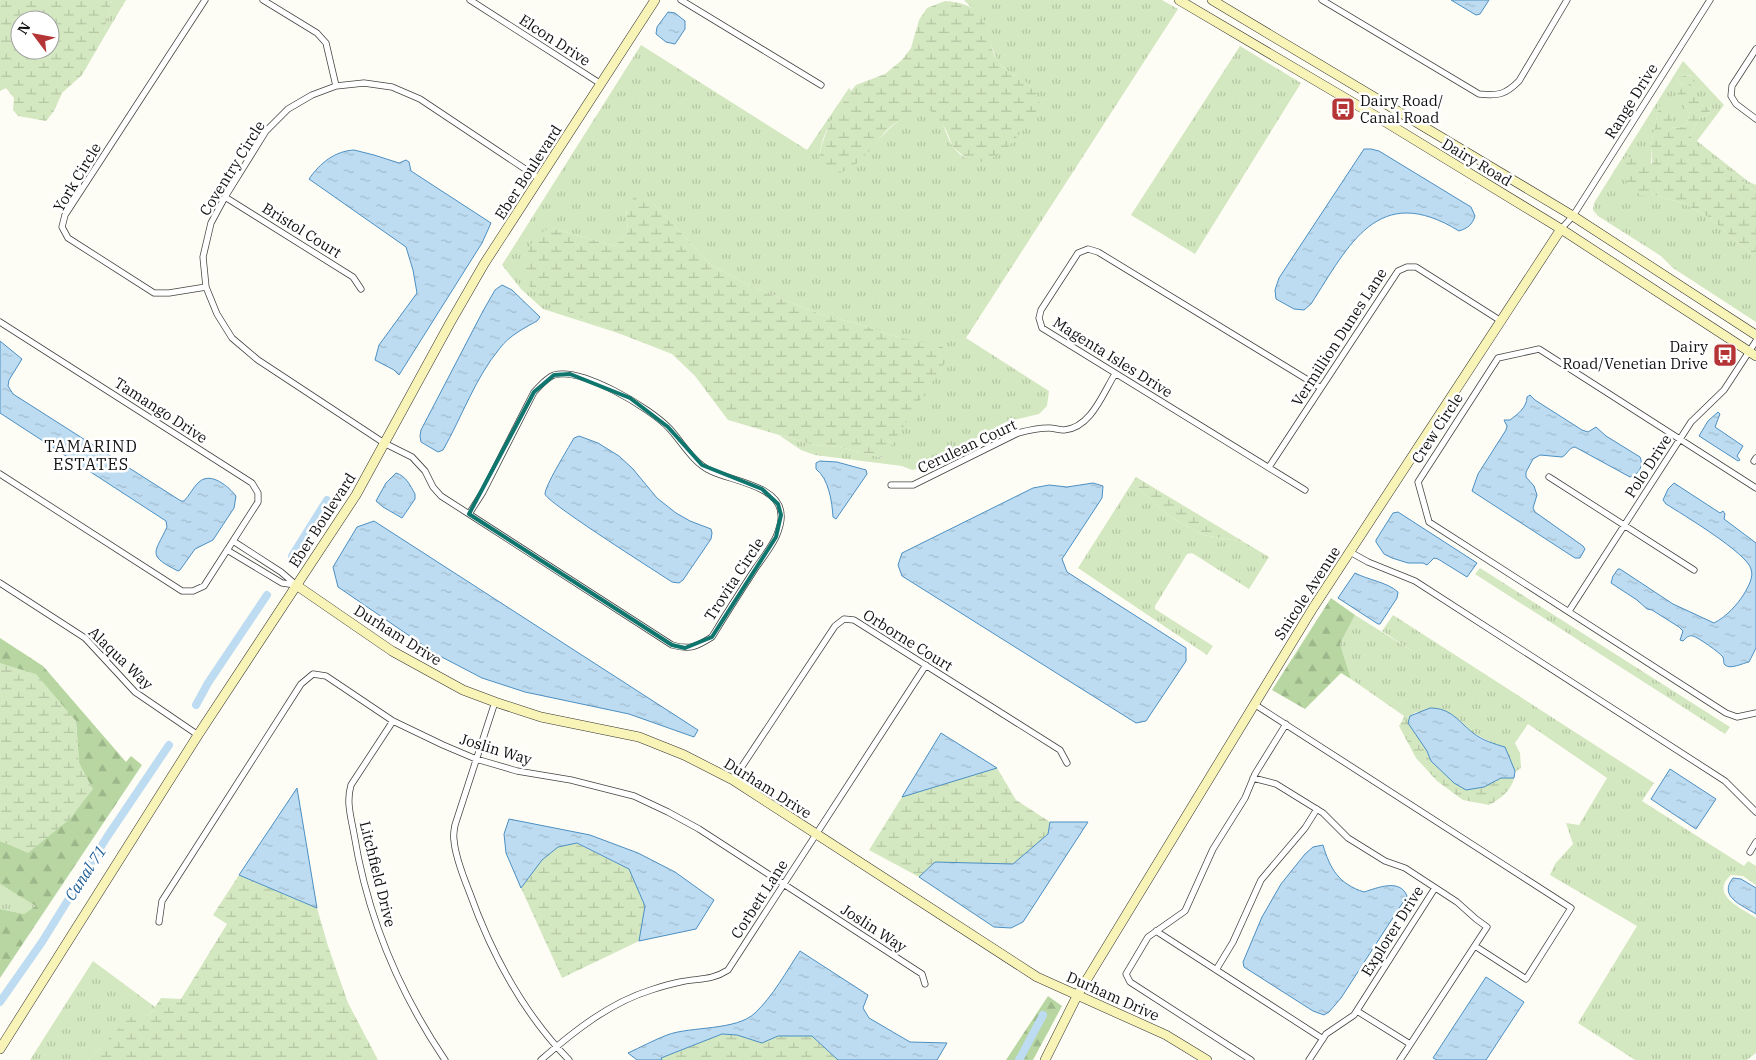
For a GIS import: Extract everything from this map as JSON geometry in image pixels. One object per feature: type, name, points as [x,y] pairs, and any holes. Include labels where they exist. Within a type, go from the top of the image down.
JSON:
[{"type":"street","name":"York Circle","points":[[205,0],[65,215],[62,227],[68,238],[154,292],[169,293],[206,287]]},
{"type":"street","points":[[263,0],[317,33],[326,43],[336,86]]},
{"type":"street","name":"Elcon Drive","points":[[470,0],[601,84]]},
{"type":"street","name":"Eber Boulevard","points":[[0,1049],[198,735],[356,494],[474,281],[656,0]]},
{"type":"street","points":[[681,0],[821,85]]},
{"type":"street","name":"Dairy Road","points":[[1212,0],[1573,216],[1756,335]]},
{"type":"street","points":[[1322,0],[1479,94],[1491,96],[1503,94],[1519,81],[1567,0]]},
{"type":"street","name":"Range Drive","points":[[1573,216],[1710,0]]},
{"type":"street","name":"Dairy Road","points":[[1183,1],[1561,229],[1753,354]]},
{"type":"street","points":[[1756,48],[1732,86],[1731,96],[1736,104],[1756,119]]},
{"type":"street","name":"Coventry Circle","points":[[384,443],[258,360],[232,338],[217,314],[206,287],[203,257],[211,223],[225,197],[266,131],[288,109],[312,95],[336,86],[364,83],[392,87],[420,100],[540,179]]},
{"type":"street","points":[[1379,118],[1387,105]]},
{"type":"street","name":"Bristol Court","points":[[225,197],[352,277],[362,288]]},
{"type":"street","name":"Snicole Avenue","points":[[1045,1060],[1078,994],[1254,704],[1350,552],[1561,229],[1573,216]]},
{"type":"street","name":"Magenta Isles Drive","points":[[1305,490],[1042,328],[1039,318],[1041,310],[1078,253],[1088,249],[1098,252],[1321,388]]},
{"type":"street","name":"Vermillion Dunes Lane","points":[[1269,467],[1398,271],[1407,267],[1416,268],[1501,321]]},
{"type":"street","name":"Tamango Drive","points":[[0,322],[252,483],[258,493],[258,502],[204,586],[193,592],[182,591],[0,474]]},
{"type":"street","name":"Polo Drive","points":[[1569,611],[1691,422],[1724,390],[1753,354],[1756,341]]},
{"type":"street","name":"Crew Circle","points":[[1756,488],[1539,349],[1498,358],[1418,482],[1429,522],[1726,713],[1737,717],[1756,713]]},
{"type":"street","name":"Trovita Circle","points":[[384,443],[412,457],[425,471],[433,488],[441,496],[672,645],[685,648],[698,646],[712,637],[776,537],[782,515],[778,504],[771,495],[762,489],[710,471],[702,465],[691,455],[668,427],[630,398],[570,374],[554,375],[543,382],[534,392],[483,492],[469,514]]},
{"type":"street","name":"Cerulean Court","points":[[891,485],[913,485],[1018,434],[1035,429],[1065,430],[1078,425],[1088,418],[1115,374]]},
{"type":"street","points":[[1550,477],[1694,570]]},
{"type":"street","points":[[233,541],[281,572],[296,585]]},
{"type":"street","points":[[227,550],[282,583],[296,585]]},
{"type":"street","points":[[1350,552],[1423,586],[1725,781],[1756,812]]},
{"type":"street","name":"Alaqua Way","points":[[0,583],[85,638],[135,692],[198,735]]},
{"type":"street","name":"Durham Drive","points":[[296,585],[392,651],[463,690],[541,717],[639,736],[684,755],[733,780],[1037,977],[1166,1035],[1207,1060]]},
{"type":"street","name":"Orborne Court","points":[[733,780],[835,626],[844,619],[854,620],[1060,750],[1067,763]]},
{"type":"street","name":"Corbett Lane","points":[[541,1060],[586,1024],[610,1009],[648,991],[681,982],[717,977],[728,970],[926,665]]},
{"type":"street","name":"Joslin Way","points":[[159,922],[162,901],[301,684],[313,674],[326,676],[393,721],[476,759],[518,771],[571,780],[634,796],[668,812],[700,829],[922,974],[925,984]]},
{"type":"street","points":[[495,702],[455,825],[454,840],[464,878],[481,926],[502,969],[529,1011],[556,1047],[569,1060]]},
{"type":"street","points":[[1254,704],[1571,908],[1526,979],[1475,946]]},
{"type":"street","name":"Litchfield Drive","points":[[393,721],[351,785],[348,797],[357,854],[373,916],[394,968],[424,1029],[445,1060]]},
{"type":"street","points":[[1251,1060],[1130,982],[1126,974],[1148,937],[1185,912],[1213,849],[1245,798],[1254,778],[1286,724]]},
{"type":"street","name":"Explorer Drive","points":[[1254,778],[1276,784],[1323,812],[1348,838],[1385,861],[1405,868],[1435,888],[1354,1015],[1326,1034],[1309,1060]]},
{"type":"street","points":[[1216,970],[1233,942],[1261,880],[1306,828],[1317,809]]},
{"type":"street","points":[[1750,852],[1756,842]]},
{"type":"street","points":[[1400,1060],[1487,927],[1476,920],[1457,902],[1435,888]]},
{"type":"street","points":[[1156,931],[1323,1039]]},
{"type":"street","points":[[1356,1011],[1410,1044]]},
{"type":"highlighted area","points":[[570,374],[630,398],[668,427],[702,465],[762,489],[778,504],[781,515],[776,537],[712,637],[685,648],[672,645],[469,514],[534,392],[554,375]]},
{"type":"green space","points":[[0,0],[112,0],[104,37],[82,75],[62,93],[54,111],[46,121],[18,116],[13,110],[14,98],[6,88],[0,91]]},
{"type":"green space","points":[[112,0],[126,0],[104,37],[104,31]]},
{"type":"green space","points":[[964,0],[1162,0],[1178,9],[966,338],[1049,391],[1047,406],[1039,414],[1006,422],[921,468],[912,470],[902,466],[815,455],[801,450],[779,435],[814,445],[840,447],[883,458],[901,338],[859,324],[822,315],[744,283],[710,264],[653,203],[626,208],[628,232],[615,246],[551,228],[595,324],[637,339],[543,309],[521,289],[502,265],[641,45],[807,150],[849,88],[851,91],[834,117],[821,147],[821,167],[830,173],[853,166],[889,129],[909,112],[923,106],[937,115],[953,147],[961,155],[976,161],[992,157],[1035,88],[1010,73],[998,62],[988,38],[984,21]]},
{"type":"green space","points":[[945,1],[956,2],[973,8],[981,16],[993,51],[1001,65],[1010,73],[1035,88],[1040,104],[1034,117],[1003,153],[981,162],[968,160],[953,147],[946,130],[936,114],[923,107],[891,126],[865,156],[852,167],[845,171],[833,173],[820,167],[821,147],[830,122],[851,91],[856,85],[885,74],[902,60],[911,48],[919,20],[927,8]]},
{"type":"green space","points":[[1240,46],[1301,83],[1195,254],[1131,215]]},
{"type":"green space","points":[[1683,61],[1724,105],[1697,141],[1749,182],[1756,185],[1756,192],[1694,144],[1690,134],[1700,118],[1709,114],[1711,107],[1703,107],[1689,83],[1693,75],[1677,77],[1684,86],[1684,106],[1690,113],[1686,125],[1679,128],[1670,127],[1659,106],[1651,145],[1651,194],[1685,204],[1710,218],[1756,258],[1756,322],[1673,268],[1661,256],[1598,216],[1593,210],[1594,203]]},
{"type":"green space","points":[[1693,75],[1697,80],[1690,83],[1703,107],[1711,107],[1709,114],[1700,118],[1690,134],[1695,144],[1756,192],[1756,258],[1710,218],[1685,204],[1651,194],[1642,196],[1627,186],[1625,173],[1626,156],[1652,164],[1651,145],[1659,106],[1665,105],[1673,114],[1671,127],[1679,128],[1686,125],[1690,113],[1684,106],[1684,100],[1677,93],[1684,86],[1677,77]]},
{"type":"green space","points":[[635,196],[653,203],[710,264],[744,283],[822,315],[859,324],[901,338],[939,345],[951,353],[883,458],[840,447],[814,445],[728,420],[695,376],[672,354],[595,324],[542,300],[525,281],[527,257],[532,242],[543,232],[551,228],[615,246],[628,232],[626,208]]},
{"type":"green space","points":[[1136,477],[1244,542],[1203,535],[1172,518],[1132,483]]},
{"type":"green space","points":[[1132,483],[1172,518],[1203,535],[1244,542],[1269,557],[1249,589],[1192,553],[1187,554],[1155,606],[1155,609],[1213,646],[1207,655],[1078,568]]},
{"type":"green space","points":[[1480,568],[1730,727],[1725,734],[1475,574]]},
{"type":"green space","points":[[1331,598],[1355,615],[1340,644],[1351,679],[1341,673],[1305,709],[1272,690]]},
{"type":"green space","points":[[1355,615],[1417,654],[1382,631],[1393,615],[1654,783],[1642,801],[1744,866],[1748,861],[1756,866],[1756,885],[1743,876],[1731,875],[1725,882],[1724,889],[1725,895],[1730,900],[1756,918],[1756,1053],[1747,1060],[1635,1060],[1578,1023],[1637,926],[1550,875],[1555,864],[1573,844],[1566,823],[1579,825],[1607,778],[1528,724],[1515,743],[1520,753],[1521,768],[1514,773],[1505,747],[1473,733],[1457,718],[1416,712],[1402,721],[1404,716],[1351,679],[1340,644]]},
{"type":"green space","points":[[0,638],[43,666],[126,762],[131,756],[142,765],[0,978],[0,909],[24,914],[36,906],[0,884],[0,841],[29,852],[92,789],[79,763],[76,721],[0,663]]},
{"type":"green space","points":[[0,663],[36,674],[76,721],[79,763],[93,789],[70,819],[28,853],[0,841]]},
{"type":"green space","points":[[1410,716],[1408,723],[1427,751],[1431,761],[1484,787],[1501,778],[1514,778],[1508,790],[1489,805],[1463,800],[1437,781],[1416,758],[1399,726],[1402,721]]},
{"type":"green space","points":[[997,768],[1016,800],[1050,822],[1048,834],[1013,864],[935,862],[919,877],[869,850],[902,797]]},
{"type":"green space","points":[[576,843],[629,869],[645,906],[639,941],[562,978],[521,888],[542,860],[558,847]]},
{"type":"green space","points":[[239,875],[317,908],[348,1003],[378,1060],[88,1060],[130,1017],[150,1014],[161,998],[181,999],[227,924],[213,915]]},
{"type":"green space","points":[[0,884],[37,906],[24,914],[0,909]]},
{"type":"green space","points":[[93,961],[155,1007],[150,1014],[130,1018],[88,1060],[30,1060]]},
{"type":"green space","points":[[1048,996],[1062,1006],[1033,1060],[1006,1060]]},
{"type":"green space","points":[[722,1034],[737,1035],[762,1043],[778,1036],[812,1036],[838,1060],[662,1060],[661,1058]]},
{"type":"water","points":[[1451,0],[1489,0],[1480,14],[1476,15]]},
{"type":"water","points":[[668,12],[675,13],[685,21],[685,29],[675,44],[666,42],[656,34],[657,27]]},
{"type":"water","points":[[1364,149],[1379,151],[1471,207],[1475,216],[1474,219],[1469,226],[1459,231],[1431,217],[1407,213],[1387,217],[1369,227],[1353,242],[1311,304],[1304,310],[1294,309],[1276,299],[1275,290],[1279,278]]},
{"type":"water","points":[[354,150],[399,163],[406,160],[409,162],[411,171],[491,223],[482,243],[399,375],[394,370],[375,360],[379,345],[417,293],[406,247],[309,179],[318,168],[334,155]]},
{"type":"water","points":[[502,285],[512,290],[540,317],[537,321],[522,329],[500,348],[483,372],[443,450],[438,452],[421,442],[421,430],[483,311],[495,290]]},
{"type":"water","points":[[0,341],[22,359],[9,380],[8,386],[13,394],[181,501],[184,501],[197,484],[204,479],[214,479],[229,488],[236,496],[234,508],[213,540],[195,549],[180,570],[178,571],[168,566],[157,557],[156,553],[167,527],[166,521],[0,413]]},
{"type":"water","points":[[1530,395],[1582,430],[1588,432],[1596,427],[1606,436],[1640,457],[1641,460],[1640,469],[1630,477],[1575,447],[1562,457],[1540,455],[1533,459],[1526,472],[1526,477],[1534,486],[1537,495],[1533,508],[1535,512],[1583,546],[1585,549],[1580,558],[1575,558],[1472,491],[1478,474],[1506,430],[1507,426],[1504,420],[1510,420],[1519,413],[1527,401],[1527,397]]},
{"type":"water","points":[[1718,412],[1720,414],[1715,427],[1743,446],[1737,456],[1740,460],[1738,461],[1699,436],[1708,421]]},
{"type":"water","points":[[579,436],[598,443],[619,456],[633,469],[657,498],[676,513],[711,529],[711,539],[679,583],[672,582],[603,537],[563,510],[545,494],[571,443],[574,438]]},
{"type":"water","points":[[820,461],[837,462],[866,470],[867,474],[836,519],[833,517],[831,498],[827,485],[816,469],[816,463]]},
{"type":"water","points":[[396,473],[405,479],[415,494],[415,499],[402,518],[376,501],[386,483]]},
{"type":"water","points":[[1093,483],[1103,486],[1102,498],[1062,559],[1067,572],[1186,648],[1186,661],[1146,721],[1136,723],[902,576],[898,565],[902,553],[1033,488],[1049,485],[1067,487]]},
{"type":"water","points":[[1674,483],[1720,513],[1723,511],[1725,514],[1724,519],[1756,543],[1756,648],[1749,662],[1733,667],[1727,666],[1724,664],[1721,655],[1696,637],[1690,636],[1683,641],[1680,640],[1683,631],[1679,627],[1652,610],[1647,609],[1611,583],[1613,576],[1620,569],[1673,604],[1714,623],[1731,610],[1744,594],[1752,575],[1747,562],[1727,544],[1666,504],[1663,500],[1668,489]]},
{"type":"water","points":[[1398,512],[1477,563],[1467,577],[1438,559],[1434,558],[1427,565],[1423,563],[1408,563],[1384,554],[1376,540],[1393,513]]},
{"type":"water","points":[[374,521],[698,730],[694,737],[629,714],[525,692],[482,678],[436,654],[338,587],[333,567],[357,527]]},
{"type":"water","points":[[1355,573],[1398,592],[1397,598],[1380,624],[1338,598]]},
{"type":"water","points":[[1430,708],[1449,713],[1488,742],[1505,747],[1515,771],[1514,778],[1501,778],[1484,787],[1466,790],[1454,783],[1431,761],[1427,751],[1408,723],[1410,716]]},
{"type":"water","points":[[941,733],[997,768],[902,797]]},
{"type":"water","points":[[1670,769],[1716,799],[1696,829],[1651,799]]},
{"type":"water","points":[[297,788],[317,908],[239,875]]},
{"type":"water","points":[[509,819],[590,835],[638,853],[675,872],[714,900],[696,929],[639,941],[645,906],[629,869],[577,843],[558,847],[542,860],[521,888],[506,853],[504,834]]},
{"type":"water","points":[[1050,822],[1088,822],[1023,922],[1011,928],[994,927],[919,877],[935,862],[1013,864],[1048,834]]},
{"type":"water","points":[[1323,845],[1332,868],[1348,885],[1364,892],[1381,887],[1394,886],[1404,890],[1407,896],[1341,998],[1324,1015],[1313,1011],[1244,967],[1243,962],[1262,917],[1281,884],[1305,854],[1313,847]]},
{"type":"water","points":[[1733,878],[1741,879],[1756,888],[1756,914],[1739,904],[1730,895],[1728,890]]},
{"type":"water","points":[[800,951],[868,995],[863,1008],[869,1018],[910,1042],[947,1043],[937,1060],[838,1060],[812,1036],[778,1036],[762,1043],[737,1035],[722,1034],[661,1058],[662,1060],[637,1060],[628,1053],[652,1041],[677,1032],[737,1023],[747,1019],[768,999]]},
{"type":"water","points":[[1486,977],[1524,1002],[1486,1060],[1437,1060],[1433,1058]]},
{"type":"waterway","name":"Canal 71","points":[[292,556],[327,500]]},
{"type":"waterway","name":"Canal 71","points":[[196,705],[208,683],[267,595]]},
{"type":"waterway","name":"Canal 71","points":[[0,1002],[42,942],[107,837],[169,745]]},
{"type":"waterway","points":[[1019,1060],[1043,1015]]},
{"type":"place","name":"Dairy Road/ Canal Road","points":[[1343,109]]},
{"type":"place","name":"Dairy Road/Venetian Drive","points":[[1725,355]]},
{"type":"district","name":"TAMARIND ESTATES","points":[[91,455]]}]
